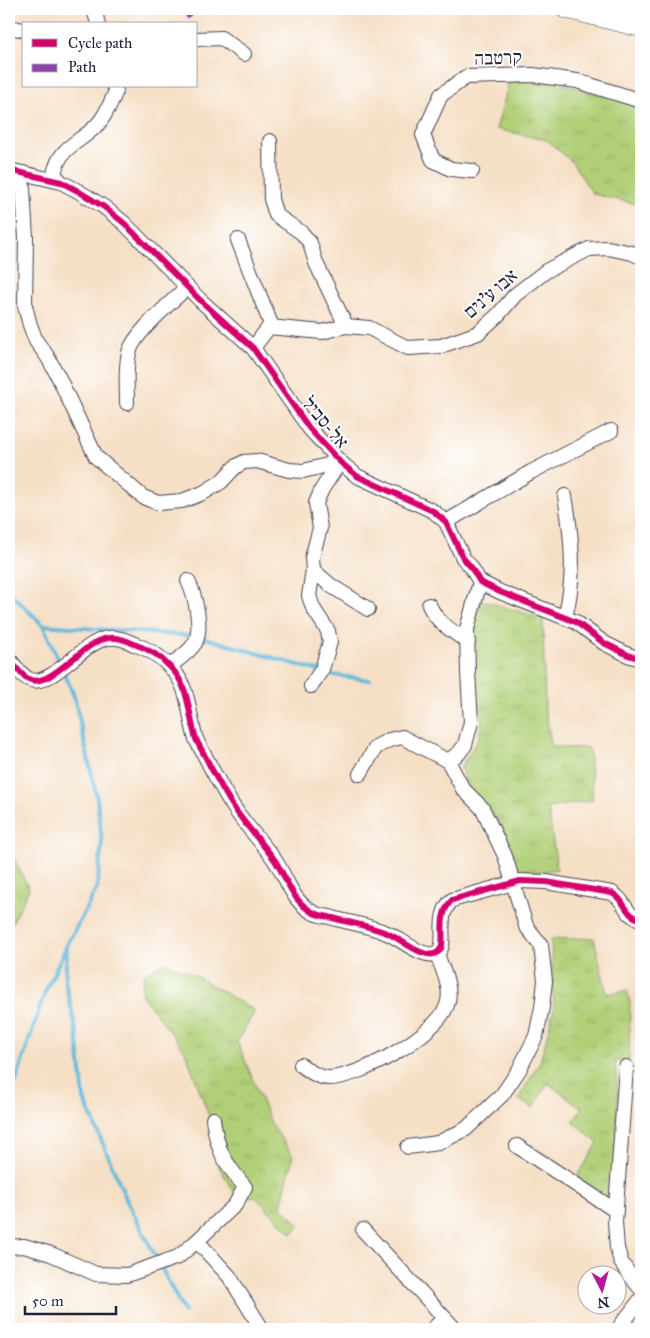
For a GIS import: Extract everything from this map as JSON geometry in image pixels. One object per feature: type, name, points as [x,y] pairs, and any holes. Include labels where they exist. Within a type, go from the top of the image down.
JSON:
[{"type":"main road","points":[[565,9],[641,28]]},
{"type":"main road","points":[[630,9],[641,11]]},
{"type":"street","points":[[94,9],[97,22]]},
{"type":"street","points":[[9,27],[22,30]]},
{"type":"street","points":[[198,39],[221,38],[244,54]]},
{"type":"street","name":"קרטבה","points":[[472,171],[451,169],[433,160],[423,135],[441,95],[466,77],[533,74],[577,82],[641,101]]},
{"type":"street","points":[[61,182],[54,174],[56,162],[63,153],[97,125],[110,105],[116,90],[115,88]]},
{"type":"street","points":[[270,141],[270,199],[276,215],[302,233],[310,243],[316,264],[346,326]]},
{"type":"street","points":[[15,172],[26,238],[25,306],[30,325],[36,341],[58,376],[96,457],[143,497],[158,503],[182,501],[203,493],[221,482],[235,467],[244,462],[257,461],[289,470],[303,471],[340,462]]},
{"type":"street","name":"אל-סביל","points":[[15,172],[61,182],[78,190],[124,223],[187,287],[253,348],[309,428],[340,462],[357,476],[433,511],[446,522],[464,558],[480,582]]},
{"type":"street","points":[[238,240],[272,327],[268,326],[253,348]]},
{"type":"street","name":"אבו ע'נים","points":[[272,327],[322,332],[346,326],[369,328],[408,348],[441,346],[478,333],[498,316],[515,295],[546,270],[589,249],[608,248],[641,257]]},
{"type":"street","points":[[127,403],[126,375],[129,351],[134,341],[153,319],[187,287]]},
{"type":"street","points":[[446,522],[531,472],[611,430]]},
{"type":"street","points":[[311,686],[322,669],[330,642],[325,626],[310,602],[309,596],[313,570],[312,558],[320,528],[316,503],[340,462]]},
{"type":"street","points":[[565,496],[570,524],[573,563],[571,596],[565,617]]},
{"type":"street","points":[[313,570],[335,589],[368,609]]},
{"type":"street","points":[[175,662],[189,651],[196,640],[198,617],[194,592],[188,581]]},
{"type":"street","points":[[448,761],[460,753],[465,745],[471,722],[468,629],[480,582],[500,592],[576,622],[604,643],[628,656],[641,660]]},
{"type":"street","points":[[429,605],[434,617],[441,624],[468,642]]},
{"type":"street","points":[[9,660],[26,677],[37,680],[48,677],[95,642],[102,639],[109,638],[127,641],[153,654],[169,665],[180,678],[197,740],[223,789],[238,814],[275,860],[290,890],[301,903],[315,913],[387,933],[420,952],[437,954]]},
{"type":"street","points":[[360,774],[376,748],[389,740],[402,737],[448,761],[463,789],[482,808],[505,856],[526,926],[541,945],[545,980],[542,1007],[536,1036],[519,1070],[502,1095],[466,1129],[438,1143],[408,1147]]},
{"type":"street","points":[[437,954],[443,944],[442,915],[446,906],[452,900],[513,882],[546,882],[612,893],[620,897],[634,918],[641,919]]},
{"type":"street","points":[[301,1065],[312,1074],[328,1078],[350,1074],[364,1070],[383,1060],[429,1030],[442,1015],[448,1004],[449,992],[437,954]]},
{"type":"street","points":[[626,1067],[616,1211],[617,1248],[621,1262],[641,1289]]},
{"type":"street","points":[[9,1247],[24,1246],[51,1254],[96,1274],[127,1275],[178,1257],[235,1205],[245,1188],[218,1147],[213,1119]]},
{"type":"street","points":[[517,1146],[616,1211]]},
{"type":"street","points":[[363,1230],[456,1329]]},
{"type":"street","points":[[197,1241],[230,1276],[262,1329]]},
{"type":"street","points":[[621,1328],[641,1299]]},
{"type":"street","points":[[433,1329],[444,1318]]},
{"type":"green space","points":[[541,78],[641,106],[641,205],[593,194],[572,162],[547,140],[496,129],[509,82]]},
{"type":"green space","points":[[482,600],[543,619],[545,711],[552,747],[589,748],[593,800],[548,808],[557,869],[519,875],[496,818],[466,788],[461,767],[478,740],[482,721],[474,693],[466,621]]},
{"type":"green space","points":[[9,848],[29,889],[9,929]]},
{"type":"green space","points":[[594,938],[607,994],[627,990],[630,1002],[629,1061],[615,1061],[618,1096],[612,1202],[576,1178],[598,1143],[573,1122],[582,1108],[548,1083],[533,1108],[518,1099],[540,1062],[554,1009],[551,939]]},
{"type":"green space","points":[[165,962],[196,976],[255,1011],[237,1041],[271,1123],[293,1156],[281,1206],[300,1225],[292,1234],[255,1197],[235,1194],[216,1162],[221,1149],[185,1051],[141,994],[144,974]]},
{"type":"waterway","points":[[9,592],[43,625],[60,664]]},
{"type":"waterway","points":[[43,625],[194,636]]},
{"type":"waterway","points":[[201,637],[333,675],[370,680]]},
{"type":"waterway","points":[[9,1102],[45,992],[97,888],[102,843],[97,798],[74,696],[63,670]]},
{"type":"waterway","points":[[67,949],[65,981],[77,1034],[84,1099],[127,1201],[184,1312]]},
{"type":"marked path","points":[[183,9],[190,17]]},
{"type":"cycle path","points":[[9,170],[61,182],[104,207],[124,223],[200,300],[253,348],[309,428],[340,462],[357,476],[433,511],[446,522],[463,558],[480,582],[500,592],[576,622],[604,643],[641,659]]},
{"type":"cycle path","points":[[9,659],[25,676],[31,680],[39,680],[49,677],[89,646],[109,638],[118,638],[148,650],[165,662],[181,682],[185,691],[196,739],[227,797],[274,859],[295,896],[306,908],[316,914],[381,931],[427,954],[438,952],[441,948],[444,915],[452,900],[520,881],[546,882],[612,893],[617,896],[631,915],[641,919]]}]
